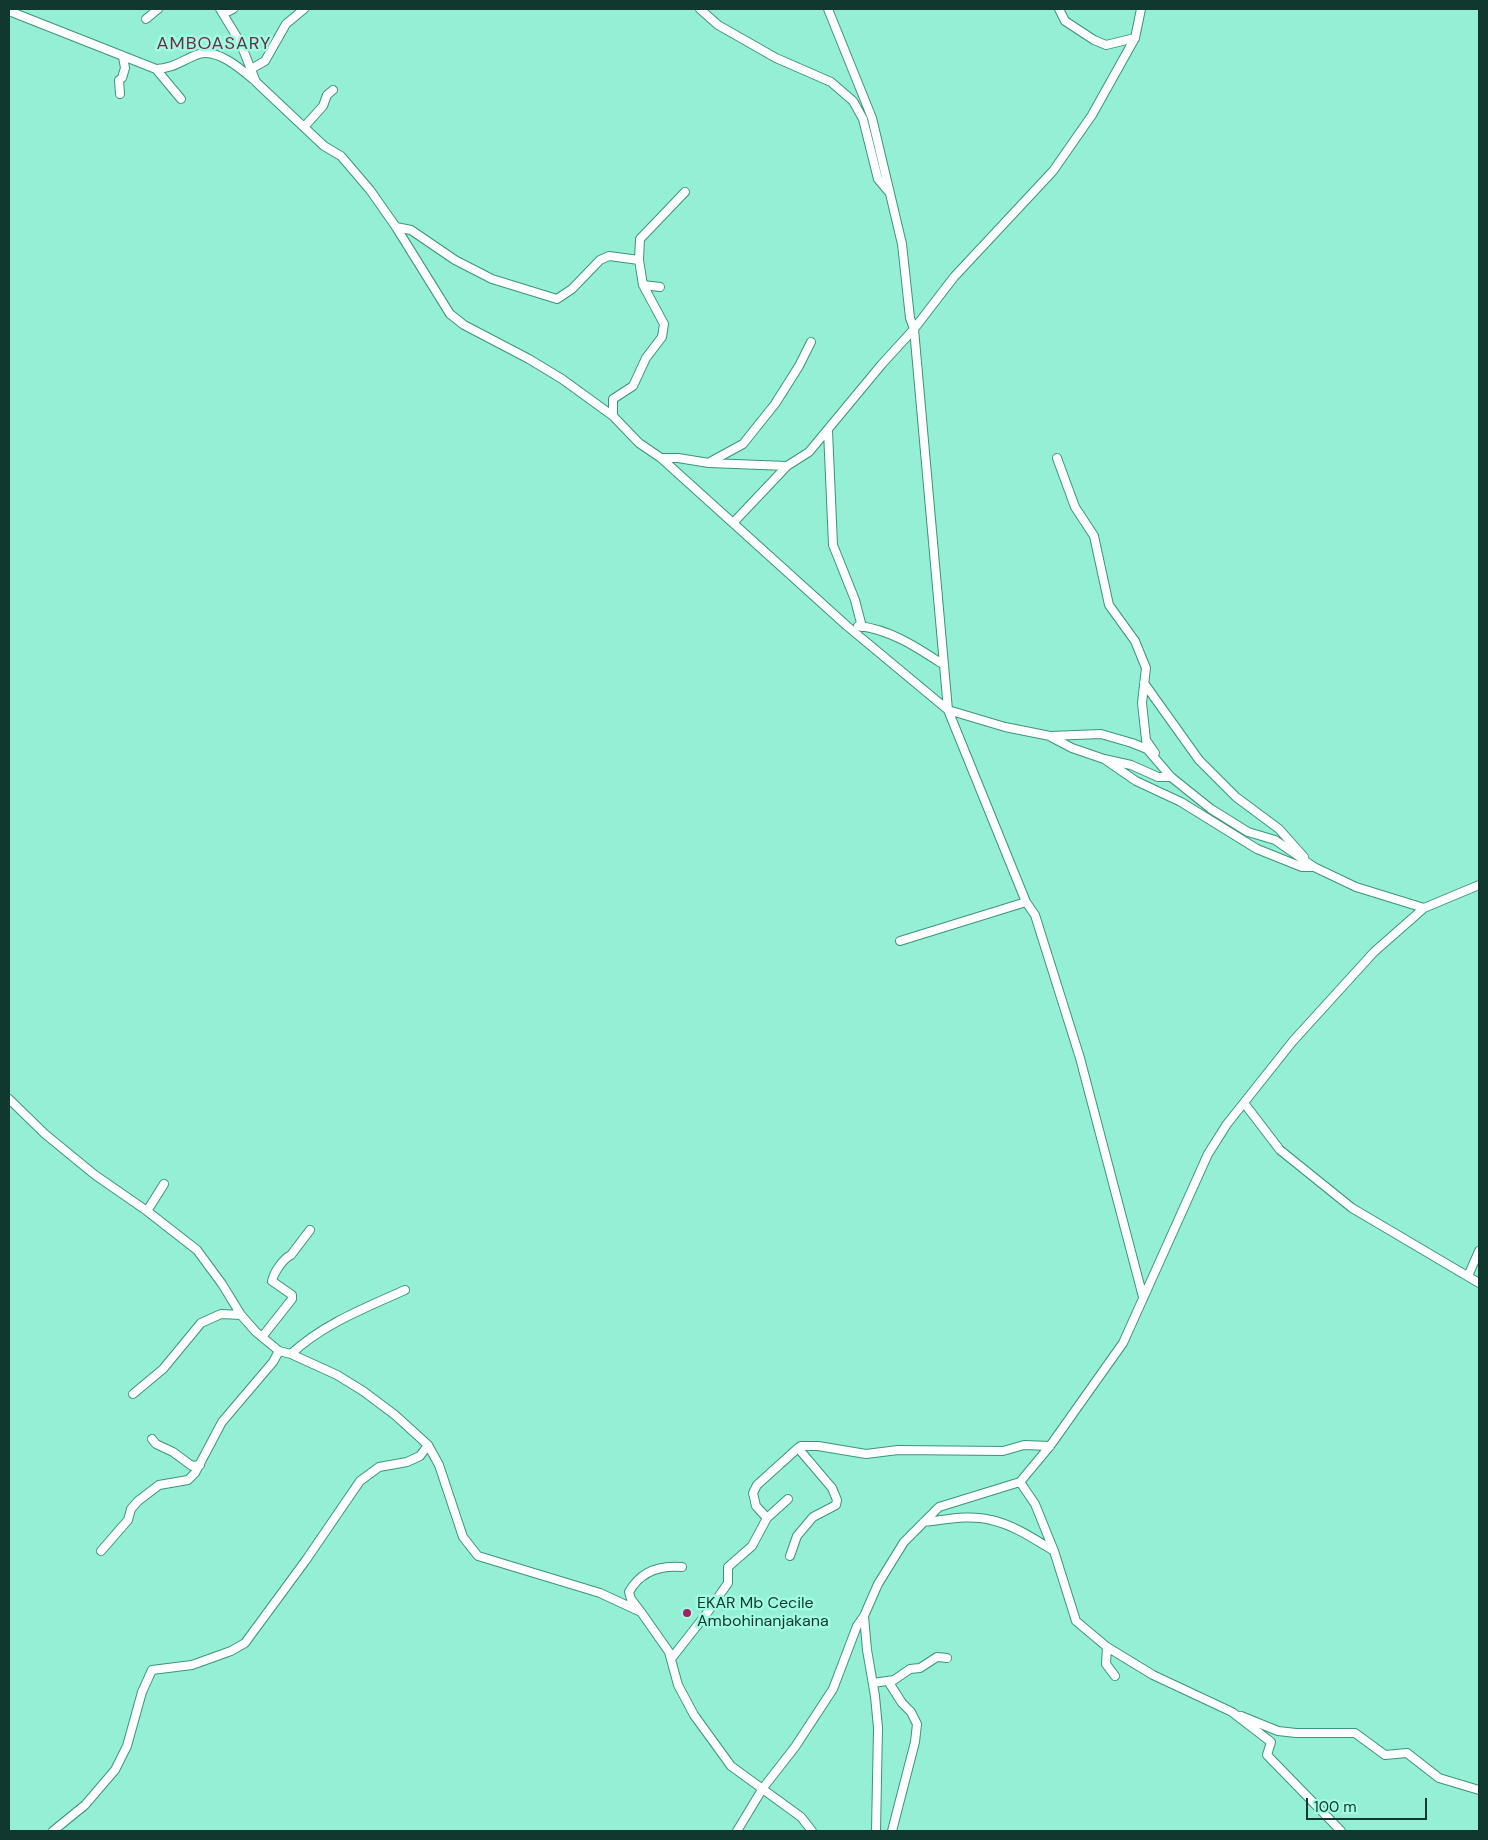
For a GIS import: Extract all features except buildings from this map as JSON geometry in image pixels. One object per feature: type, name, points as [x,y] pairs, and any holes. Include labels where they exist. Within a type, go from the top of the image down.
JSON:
[{"type":"street","points":[[146,19],[158,9]]},
{"type":"street","points":[[233,9],[221,11],[240,42],[256,82]]},
{"type":"street","points":[[251,69],[265,61],[286,24],[304,9]]},
{"type":"street","points":[[700,9],[718,25],[776,58],[831,82],[853,101],[863,119],[878,179],[889,192]]},
{"type":"street","points":[[828,9],[872,118],[902,244],[910,318],[914,329],[948,710],[1026,902],[1035,915],[1080,1058],[1143,1297]]},
{"type":"street","points":[[1059,9],[1065,21],[1094,40],[1106,45],[1135,38]]},
{"type":"street","points":[[733,524],[787,466],[809,452],[882,364],[914,329],[954,277],[1053,171],[1092,115],[1135,38],[1142,9]]},
{"type":"street","points":[[11,13],[156,69],[166,69],[201,53],[214,54],[237,66],[324,146],[340,156],[370,190],[396,227],[450,314],[464,324],[562,379],[613,416],[639,443],[661,458],[847,626],[948,710],[1005,727],[1050,736],[1101,734],[1132,742],[1146,749],[1171,777],[1211,808],[1248,832],[1275,840],[1314,867],[1356,887],[1424,908]]},
{"type":"street","points":[[120,94],[119,80],[122,78],[125,68],[123,57]]},
{"type":"street","points":[[156,69],[181,99]]},
{"type":"street","points":[[304,126],[323,106],[327,95],[333,90]]},
{"type":"street","points":[[613,416],[613,400],[633,386],[646,358],[662,337],[664,324],[643,285],[639,260],[640,239],[685,192]]},
{"type":"street","points":[[396,227],[412,230],[455,260],[492,280],[557,299],[572,289],[604,258],[609,256],[639,260]]},
{"type":"street","points":[[643,285],[660,287]]},
{"type":"street","points":[[709,463],[743,444],[775,404],[799,366],[811,342]]},
{"type":"street","points":[[828,431],[833,545],[855,600],[862,627]]},
{"type":"street","points":[[661,458],[678,458],[709,463],[787,466]]},
{"type":"street","points":[[1057,458],[1076,508],[1094,536],[1109,605],[1135,641],[1146,668],[1142,703],[1146,740],[1171,777]]},
{"type":"street","points":[[847,626],[862,627],[912,644],[944,665]]},
{"type":"street","points":[[1144,683],[1199,760],[1236,796],[1279,829],[1314,867]]},
{"type":"street","points":[[1050,736],[1072,748],[1104,759],[1131,765],[1158,777],[1171,777]]},
{"type":"street","points":[[1104,759],[1136,781],[1181,802],[1257,849],[1302,867],[1314,867]]},
{"type":"street","points":[[737,1831],[763,1788],[795,1747],[832,1690],[857,1626],[864,1616],[878,1584],[904,1542],[939,1507],[1020,1482],[1050,1446],[1123,1343],[1208,1154],[1227,1124],[1294,1041],[1374,952],[1424,908],[1479,885]]},
{"type":"street","points":[[900,941],[1026,902]]},
{"type":"street","points":[[9,1099],[45,1134],[95,1175],[147,1211],[197,1250],[222,1284],[241,1315],[278,1351],[291,1354],[337,1375],[363,1391],[428,1445],[439,1465],[463,1537],[478,1556],[600,1593],[641,1612]]},
{"type":"street","points":[[1244,1103],[1280,1150],[1352,1208],[1479,1282]]},
{"type":"street","points":[[147,1211],[164,1184]]},
{"type":"street","points":[[262,1337],[292,1299],[292,1295],[272,1281],[273,1277],[286,1257],[291,1254],[310,1230]]},
{"type":"street","points":[[1468,1276],[1479,1251]]},
{"type":"street","points":[[291,1354],[326,1327],[405,1290]]},
{"type":"street","points":[[133,1394],[163,1369],[201,1323],[221,1314],[241,1315]]},
{"type":"street","points":[[101,1550],[128,1520],[131,1509],[138,1501],[159,1485],[188,1480],[200,1464],[222,1422],[272,1362],[278,1351]]},
{"type":"street","points":[[152,1439],[156,1444],[165,1450],[173,1452],[192,1466],[200,1464]]},
{"type":"street","points":[[768,1518],[756,1506],[753,1493],[757,1485],[801,1446],[818,1446],[866,1454],[898,1450],[1002,1451],[1024,1444],[1050,1446]]},
{"type":"street","points":[[53,1831],[85,1805],[114,1770],[127,1746],[142,1692],[152,1670],[192,1666],[231,1652],[245,1644],[360,1481],[379,1467],[408,1462],[420,1456],[428,1445]]},
{"type":"street","points":[[790,1556],[797,1536],[813,1517],[836,1505],[838,1500],[832,1488],[798,1448]]},
{"type":"street","points":[[1020,1482],[1035,1504],[1054,1551],[1076,1622],[1107,1647],[1153,1675],[1278,1731],[1296,1733],[1355,1733],[1385,1755],[1407,1753],[1439,1778],[1479,1790]]},
{"type":"street","points":[[671,1659],[708,1613],[728,1583],[728,1567],[752,1546],[768,1518],[788,1499]]},
{"type":"street","points":[[924,1522],[966,1518],[990,1519],[1012,1527],[1054,1551]]},
{"type":"street","points":[[682,1567],[663,1567],[647,1572],[633,1585],[629,1592],[630,1599],[670,1652],[678,1685],[694,1715],[731,1766],[801,1817],[812,1831]]},
{"type":"street","points":[[864,1616],[878,1728],[876,1831]]},
{"type":"street","points":[[1107,1647],[1106,1664],[1115,1676]]},
{"type":"street","points":[[873,1683],[894,1680],[910,1669],[920,1668],[938,1657],[947,1658]]},
{"type":"street","points":[[888,1681],[902,1703],[911,1712],[917,1724],[915,1742],[892,1831]]},
{"type":"street","points":[[1232,1712],[1271,1742],[1267,1755],[1341,1831]]},
{"type":"place","name":"EKAR Mb Cecile Ambohinanjakana","points":[[687,1613]]},
{"type":"district","name":"AMBOASARY","points":[[214,44]]}]
